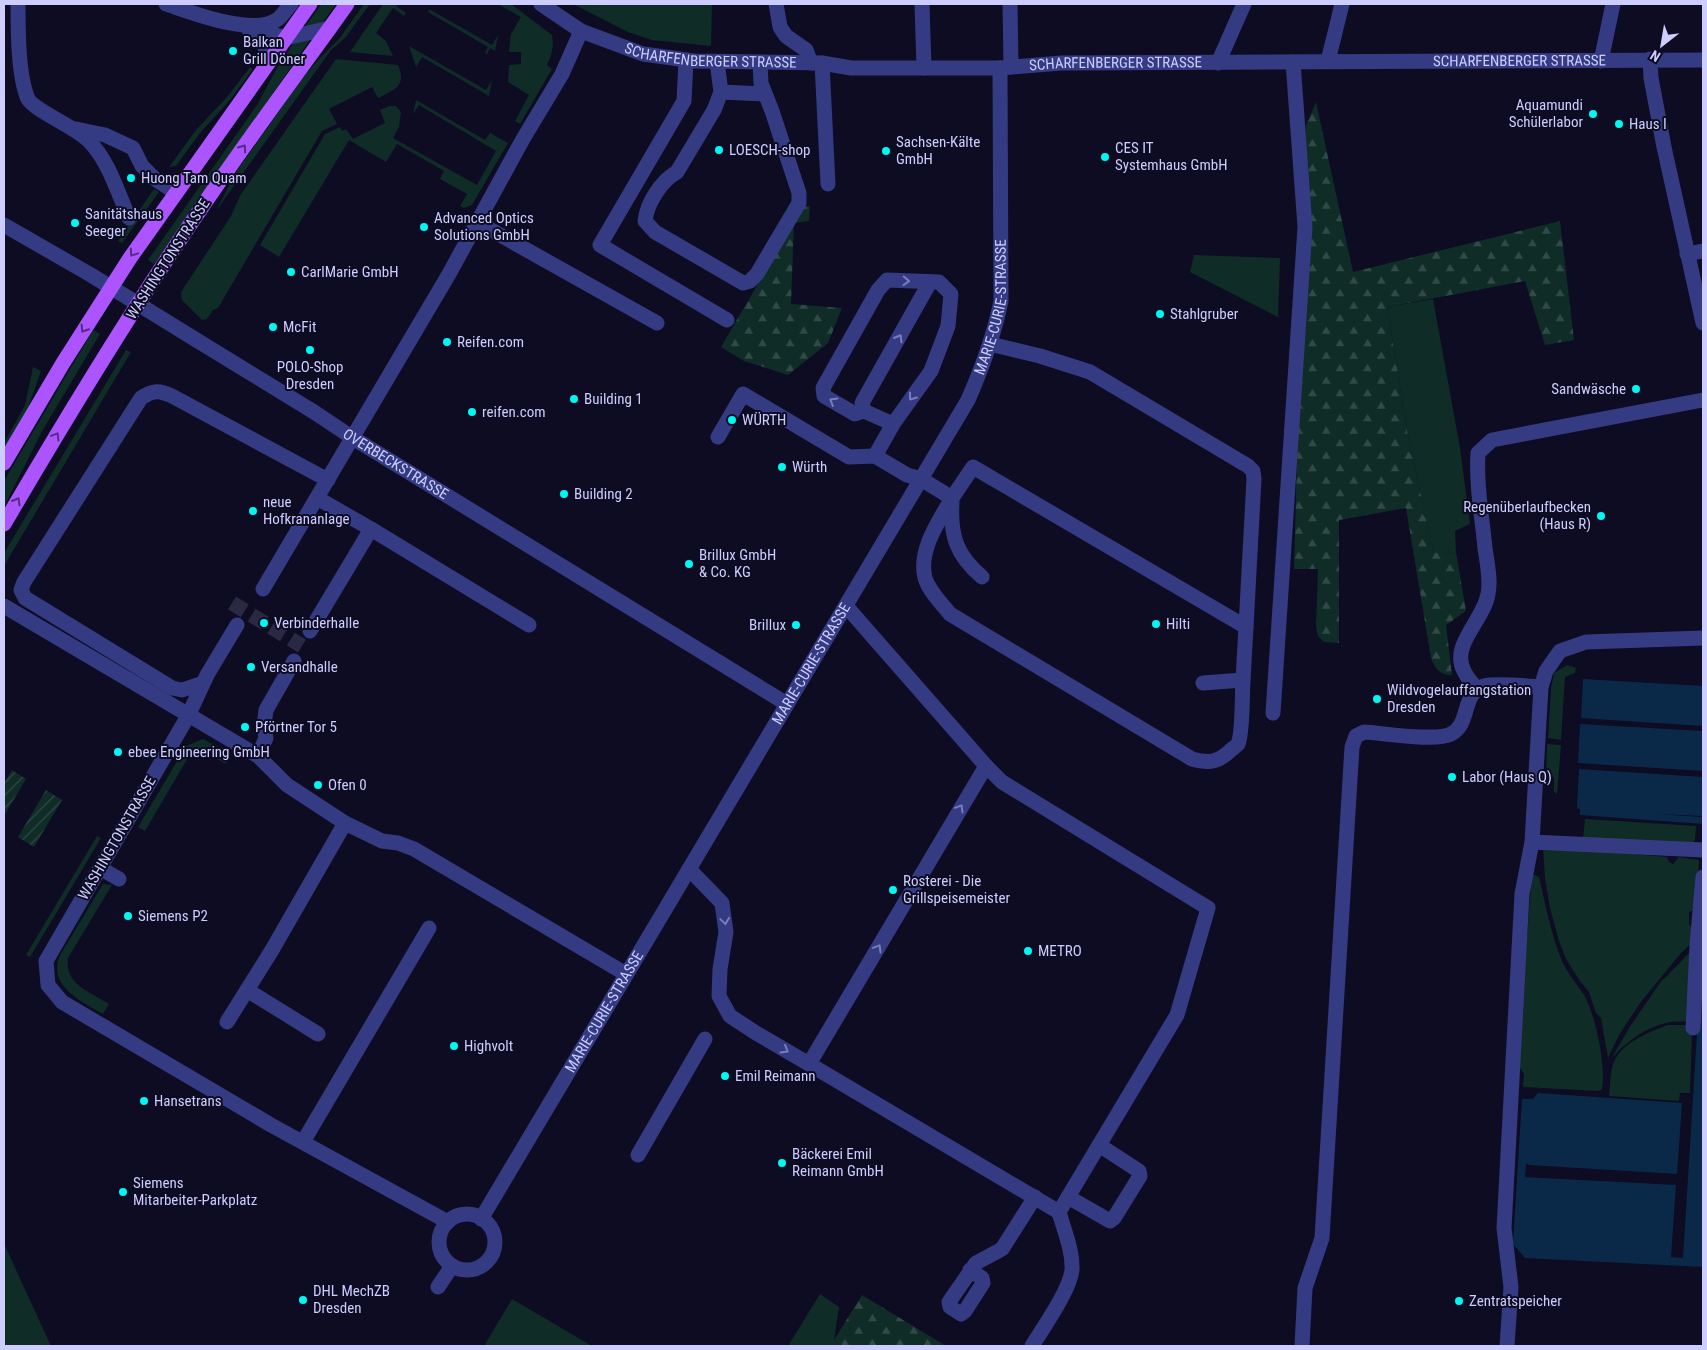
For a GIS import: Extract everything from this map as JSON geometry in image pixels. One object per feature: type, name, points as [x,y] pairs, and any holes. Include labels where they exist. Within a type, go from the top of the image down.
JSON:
[{"type":"main road","name":"WASHINGTONSTRASSE","points":[[4,463],[63,363],[175,192],[310,4]]},
{"type":"main road","name":"WASHINGTONSTRASSE","points":[[4,524],[138,304],[210,194],[347,4]]},
{"type":"street","points":[[18,4],[21,70],[29,101],[38,109],[73,128],[88,140],[101,155],[111,173],[129,218]]},
{"type":"street","points":[[166,4],[286,38],[330,28]]},
{"type":"street","points":[[244,26],[265,24],[279,19],[291,4]]},
{"type":"street","points":[[776,4],[780,27],[786,36],[806,50],[817,63],[828,184]]},
{"type":"street","points":[[922,4],[924,68]]},
{"type":"street","name":"MARIE-CURIE-STRASSE","points":[[482,1219],[968,400],[982,368],[1001,301],[1005,67],[1010,4]]},
{"type":"street","points":[[1218,63],[1244,4]]},
{"type":"street","points":[[1328,61],[1342,4]]},
{"type":"street","points":[[1600,60],[1613,4]]},
{"type":"street","name":"SCHARFENBERGER STRASSE","points":[[550,6],[581,31],[643,54],[718,62],[817,63],[851,68],[924,68],[1005,67],[1060,63],[1703,60]]},
{"type":"street","points":[[244,26],[264,44],[269,62]]},
{"type":"street","points":[[263,589],[353,438],[523,138],[562,74],[581,31]]},
{"type":"street","points":[[686,60],[684,102],[600,244],[727,320]]},
{"type":"street","points":[[1650,60],[1652,86],[1703,323]]},
{"type":"street","points":[[718,62],[720,92],[714,110],[677,172],[668,177],[650,205],[646,212],[645,221],[655,232],[743,283],[750,282],[757,274],[799,203],[799,193],[761,83],[760,63]]},
{"type":"street","points":[[1273,713],[1305,227],[1292,62]]},
{"type":"street","points":[[720,92],[765,94]]},
{"type":"street","points":[[73,128],[105,135],[133,148],[142,166],[155,179],[175,192]]},
{"type":"street","points":[[477,222],[657,323]]},
{"type":"street","name":"OVERBECKSTRASSE","points":[[4,225],[138,304],[787,704]]},
{"type":"street","points":[[1687,254],[1703,251]]},
{"type":"street","points":[[875,456],[893,424],[931,371],[948,326],[951,294],[939,282],[887,280],[878,290],[823,388],[824,396],[854,414],[864,411],[893,424]]},
{"type":"street","points":[[864,411],[862,403],[930,282]]},
{"type":"street","points":[[990,344],[1040,356],[1090,372],[1252,470],[1254,479],[1246,627],[1240,733],[1238,744],[1227,754],[1215,761],[1204,762],[1192,759],[950,614],[934,594],[925,578],[924,563],[933,532],[952,498],[973,467],[1246,627]]},
{"type":"street","points":[[203,683],[182,690],[172,688],[25,598],[21,590],[24,582],[141,398],[150,392],[161,391],[172,396],[328,480]]},
{"type":"street","points":[[718,437],[743,394],[849,457],[875,456],[907,475],[921,479],[952,498]]},
{"type":"street","points":[[1478,690],[1467,678],[1459,659],[1461,650],[1482,614],[1488,594],[1488,568],[1477,475],[1478,453],[1492,440],[1703,400]]},
{"type":"street","points":[[317,498],[529,625]]},
{"type":"street","points":[[952,498],[951,520],[956,547],[969,566],[982,577]]},
{"type":"street","points":[[310,631],[371,529]]},
{"type":"street","points":[[4,606],[258,756],[287,785],[345,823],[382,841],[398,843],[414,849],[626,974]]},
{"type":"street","points":[[846,606],[1002,782],[1208,908],[1177,1015],[1059,1212]]},
{"type":"street","name":"WASHINGTONSTRASSE","points":[[237,626],[203,683],[188,716],[46,961],[48,984],[62,1002],[303,1142]]},
{"type":"street","points":[[1507,1346],[1511,1287],[1504,1228],[1522,894],[1532,842],[1541,686],[1546,671],[1560,651],[1586,642],[1703,638]]},
{"type":"street","points":[[258,756],[266,738],[264,726],[266,710],[294,661]]},
{"type":"street","points":[[1203,683],[1243,680]]},
{"type":"street","points":[[1302,1346],[1305,1288],[1322,1238],[1352,747],[1356,736],[1364,732],[1435,737],[1451,734],[1461,726],[1471,694],[1478,690],[1486,686],[1541,686]]},
{"type":"street","points":[[809,1064],[986,766]]},
{"type":"street","points":[[227,1022],[272,950],[345,823]]},
{"type":"street","points":[[1532,842],[1703,850]]},
{"type":"street","points":[[100,868],[119,879]]},
{"type":"street","points":[[689,869],[722,903],[726,932],[720,969],[719,996],[730,1016],[1059,1212],[1072,1269],[1069,1282],[1032,1346]]},
{"type":"street","points":[[1693,1028],[1703,877]]},
{"type":"street","points":[[429,928],[303,1142],[448,1222]]},
{"type":"street","points":[[247,990],[318,1034]]},
{"type":"street","points":[[638,1155],[705,1040]]},
{"type":"street","points":[[1068,1197],[1110,1221],[1114,1218],[1140,1176],[1141,1173],[1136,1169],[1099,1145]]},
{"type":"street","points":[[970,1270],[976,1263],[1002,1248],[1035,1197]]},
{"type":"street","points":[[464,1214],[482,1219],[488,1224],[494,1240],[494,1249],[491,1257],[477,1268],[460,1269],[452,1266],[441,1253],[439,1245],[443,1228],[448,1222],[464,1214]]},
{"type":"street","points":[[438,1287],[452,1266]]},
{"type":"green space","points":[[321,4],[336,4],[323,22],[301,33]]},
{"type":"green space","points":[[364,4],[370,4],[345,38],[331,50],[216,211],[236,172],[301,80],[339,39]]},
{"type":"green space","points":[[383,4],[397,4],[396,6],[406,13],[404,16],[393,8],[376,33],[386,41],[393,56],[350,52]]},
{"type":"green space","points":[[498,4],[511,4],[552,35],[552,50],[547,65],[552,69],[520,124],[515,121],[529,95],[508,82],[509,65],[521,64],[521,52],[509,52],[511,34],[521,17]]},
{"type":"green space","points":[[573,4],[712,4],[711,46],[652,40],[628,32]]},
{"type":"green space","points":[[429,9],[492,45],[498,35],[495,51],[490,48],[487,54],[485,53],[488,47],[428,12]]},
{"type":"green space","points":[[312,37],[154,264],[148,260],[257,105],[294,42]]},
{"type":"green space","points":[[409,46],[486,90],[492,80],[489,96],[422,57],[416,67]]},
{"type":"green space","points":[[336,59],[398,65],[400,82],[394,89],[378,98],[372,87],[329,109],[337,124],[322,131],[218,308],[213,310],[207,319],[202,320],[182,300],[181,292],[231,216],[241,194]]},
{"type":"green space","points":[[250,67],[253,69],[230,100],[200,133],[176,166],[169,167],[196,130],[227,97]]},
{"type":"green space","points":[[416,100],[485,140],[490,133],[508,143],[472,205],[464,208],[460,206],[467,194],[440,179],[444,171],[397,144],[386,162],[349,140],[279,257],[260,245],[325,134],[340,127],[342,131],[346,129],[353,139],[385,123],[380,110],[389,106],[396,106],[401,112],[399,127],[393,138],[477,185],[496,151],[419,105],[413,114]]},
{"type":"green space","points":[[1316,102],[1353,272],[1560,221],[1574,340],[1545,345],[1525,281],[1387,307],[1409,442],[1434,553],[1456,552],[1466,611],[1446,625],[1452,675],[1438,671],[1431,658],[1406,508],[1339,520],[1339,643],[1324,642],[1318,636],[1316,627],[1318,569],[1294,569],[1306,125]]},
{"type":"green space","points":[[154,189],[159,192],[122,243],[118,241]]},
{"type":"green space","points":[[810,206],[809,221],[794,223],[791,304],[842,308],[828,343],[788,375],[744,361],[721,347],[803,207]]},
{"type":"green space","points":[[1194,255],[1280,258],[1278,317],[1190,272]]},
{"type":"green space","points":[[1433,299],[1460,448],[1470,524],[1455,531],[1456,552],[1434,554],[1409,442],[1387,307]]},
{"type":"green space","points":[[93,330],[100,334],[41,433],[4,507],[4,481]]},
{"type":"green space","points":[[126,350],[131,352],[4,566],[4,553]]},
{"type":"green space","points":[[33,367],[41,371],[27,411],[4,451],[4,443],[25,405]]},
{"type":"green space","points":[[1567,665],[1576,668],[1575,673],[1565,677],[1561,740],[1548,738],[1551,689],[1554,673]]},
{"type":"green space","points":[[203,739],[231,754],[226,764],[203,751],[189,756],[145,831],[138,827],[186,746]]},
{"type":"green space","points":[[1547,744],[1561,745],[1557,794],[1554,792],[1554,777],[1546,776]]},
{"type":"green space","points":[[12,770],[26,779],[4,816],[4,783]]},
{"type":"green space","points":[[46,790],[62,800],[34,847],[18,837]]},
{"type":"green space","points":[[1585,819],[1696,826],[1695,840],[1690,846],[1583,839]]},
{"type":"green space","points":[[97,836],[101,838],[30,957],[26,955]]},
{"type":"green space","points":[[1543,846],[1667,857],[1669,862],[1673,864],[1679,857],[1699,860],[1696,909],[1689,912],[1689,925],[1696,928],[1694,941],[1681,953],[1640,1003],[1619,1035],[1608,1058],[1601,1018],[1596,1013],[1589,992],[1566,959],[1559,941],[1550,908],[1545,878]]},
{"type":"green space","points":[[1532,874],[1539,877],[1552,932],[1563,963],[1584,995],[1596,1028],[1603,1068],[1602,1089],[1598,1091],[1523,1087],[1524,1074],[1517,1064]]},
{"type":"green space","points":[[103,884],[112,885],[68,958],[68,967],[74,981],[109,1004],[103,1014],[85,1004],[68,991],[58,975],[57,966],[60,955]]},
{"type":"green space","points":[[1690,952],[1686,1021],[1668,1022],[1650,1028],[1622,1047],[1611,1059],[1631,1025],[1662,980]]},
{"type":"green space","points":[[1667,1025],[1685,1025],[1692,1031],[1690,1093],[1680,1093],[1679,1101],[1609,1096],[1612,1068],[1620,1052],[1634,1040]]},
{"type":"green space","points":[[4,1242],[6,1248],[51,1346],[4,1346]]},
{"type":"green space","points":[[820,1294],[839,1307],[834,1340],[842,1346],[788,1346]]},
{"type":"green space","points":[[862,1295],[946,1346],[842,1346],[834,1340]]},
{"type":"green space","points":[[512,1299],[592,1346],[484,1346]]},
{"type":"water","points":[[1583,679],[1703,686],[1703,726],[1581,718]]},
{"type":"water","points":[[1580,724],[1703,731],[1703,771],[1578,763]]},
{"type":"water","points":[[1579,769],[1703,777],[1703,816],[1654,814],[1703,817],[1703,824],[1580,815],[1580,809],[1577,808]]},
{"type":"water","points":[[1703,937],[1703,1267],[1525,1258],[1513,1244],[1522,1099],[1533,1099],[1538,1093],[1682,1103],[1677,1174],[1529,1165],[1526,1163],[1525,1177],[1676,1185],[1671,1257],[1683,1258]]},
{"type":"tunnel","points":[[232,603],[302,646]]},
{"type":"place","name":"Balkan Grill Döner","points":[[233,51]]},
{"type":"place","name":"Aquamundi Schülerlabor","points":[[1593,114]]},
{"type":"place","name":"Haus I","points":[[1619,124]]},
{"type":"place","name":"LOESCH-shop","points":[[719,150]]},
{"type":"place","name":"Sachsen-Kälte GmbH","points":[[886,151]]},
{"type":"place","name":"CES IT Systemhaus GmbH","points":[[1105,157]]},
{"type":"place","name":"Huong Tam Quam","points":[[131,178]]},
{"type":"place","name":"Sanitätshaus Seeger","points":[[75,223]]},
{"type":"place","name":"Advanced Optics Solutions GmbH","points":[[424,227]]},
{"type":"place","name":"CarlMarie GmbH","points":[[291,272]]},
{"type":"place","name":"Stahlgruber","points":[[1160,314]]},
{"type":"place","name":"McFit","points":[[273,327]]},
{"type":"place","name":"Reifen.com","points":[[447,342]]},
{"type":"place","name":"POLO-Shop Dresden","points":[[310,350]]},
{"type":"place","name":"Sandwäsche","points":[[1636,389]]},
{"type":"place","name":"Building 1","points":[[574,399]]},
{"type":"place","name":"reifen.com","points":[[472,412]]},
{"type":"place","name":"WÜRTH","points":[[732,420]]},
{"type":"place","name":"Würth","points":[[782,467]]},
{"type":"place","name":"Building 2","points":[[564,494]]},
{"type":"place","name":"neue Hofkrananlage","points":[[253,511]]},
{"type":"place","name":"Regenüberlaufbecken (Haus R)","points":[[1601,516]]},
{"type":"place","name":"Brillux GmbH & Co. KG","points":[[689,564]]},
{"type":"place","name":"Verbinderhalle","points":[[264,623]]},
{"type":"place","name":"Hilti","points":[[1156,624]]},
{"type":"place","name":"Brillux","points":[[796,625]]},
{"type":"place","name":"Versandhalle","points":[[251,667]]},
{"type":"place","name":"Wildvogelauffangstation Dresden","points":[[1377,699]]},
{"type":"place","name":"Pförtner Tor 5","points":[[245,727]]},
{"type":"place","name":"ebee Engineering GmbH","points":[[118,752]]},
{"type":"place","name":"Labor (Haus Q)","points":[[1452,777]]},
{"type":"place","name":"Ofen 0","points":[[318,785]]},
{"type":"place","name":"Rosterei - Die Grillspeisemeister","points":[[893,890]]},
{"type":"place","name":"Siemens P2","points":[[128,916]]},
{"type":"place","name":"METRO","points":[[1028,951]]},
{"type":"place","name":"Highvolt","points":[[454,1046]]},
{"type":"place","name":"Emil Reimann","points":[[725,1076]]},
{"type":"place","name":"Hansetrans","points":[[144,1101]]},
{"type":"place","name":"Bäckerei Emil Reimann GmbH","points":[[782,1163]]},
{"type":"place","name":"Siemens Mitarbeiter-Parkplatz","points":[[123,1192]]},
{"type":"place","name":"DHL MechZB Dresden","points":[[303,1300]]},
{"type":"place","name":"Zentratspeicher","points":[[1459,1301]]}]
